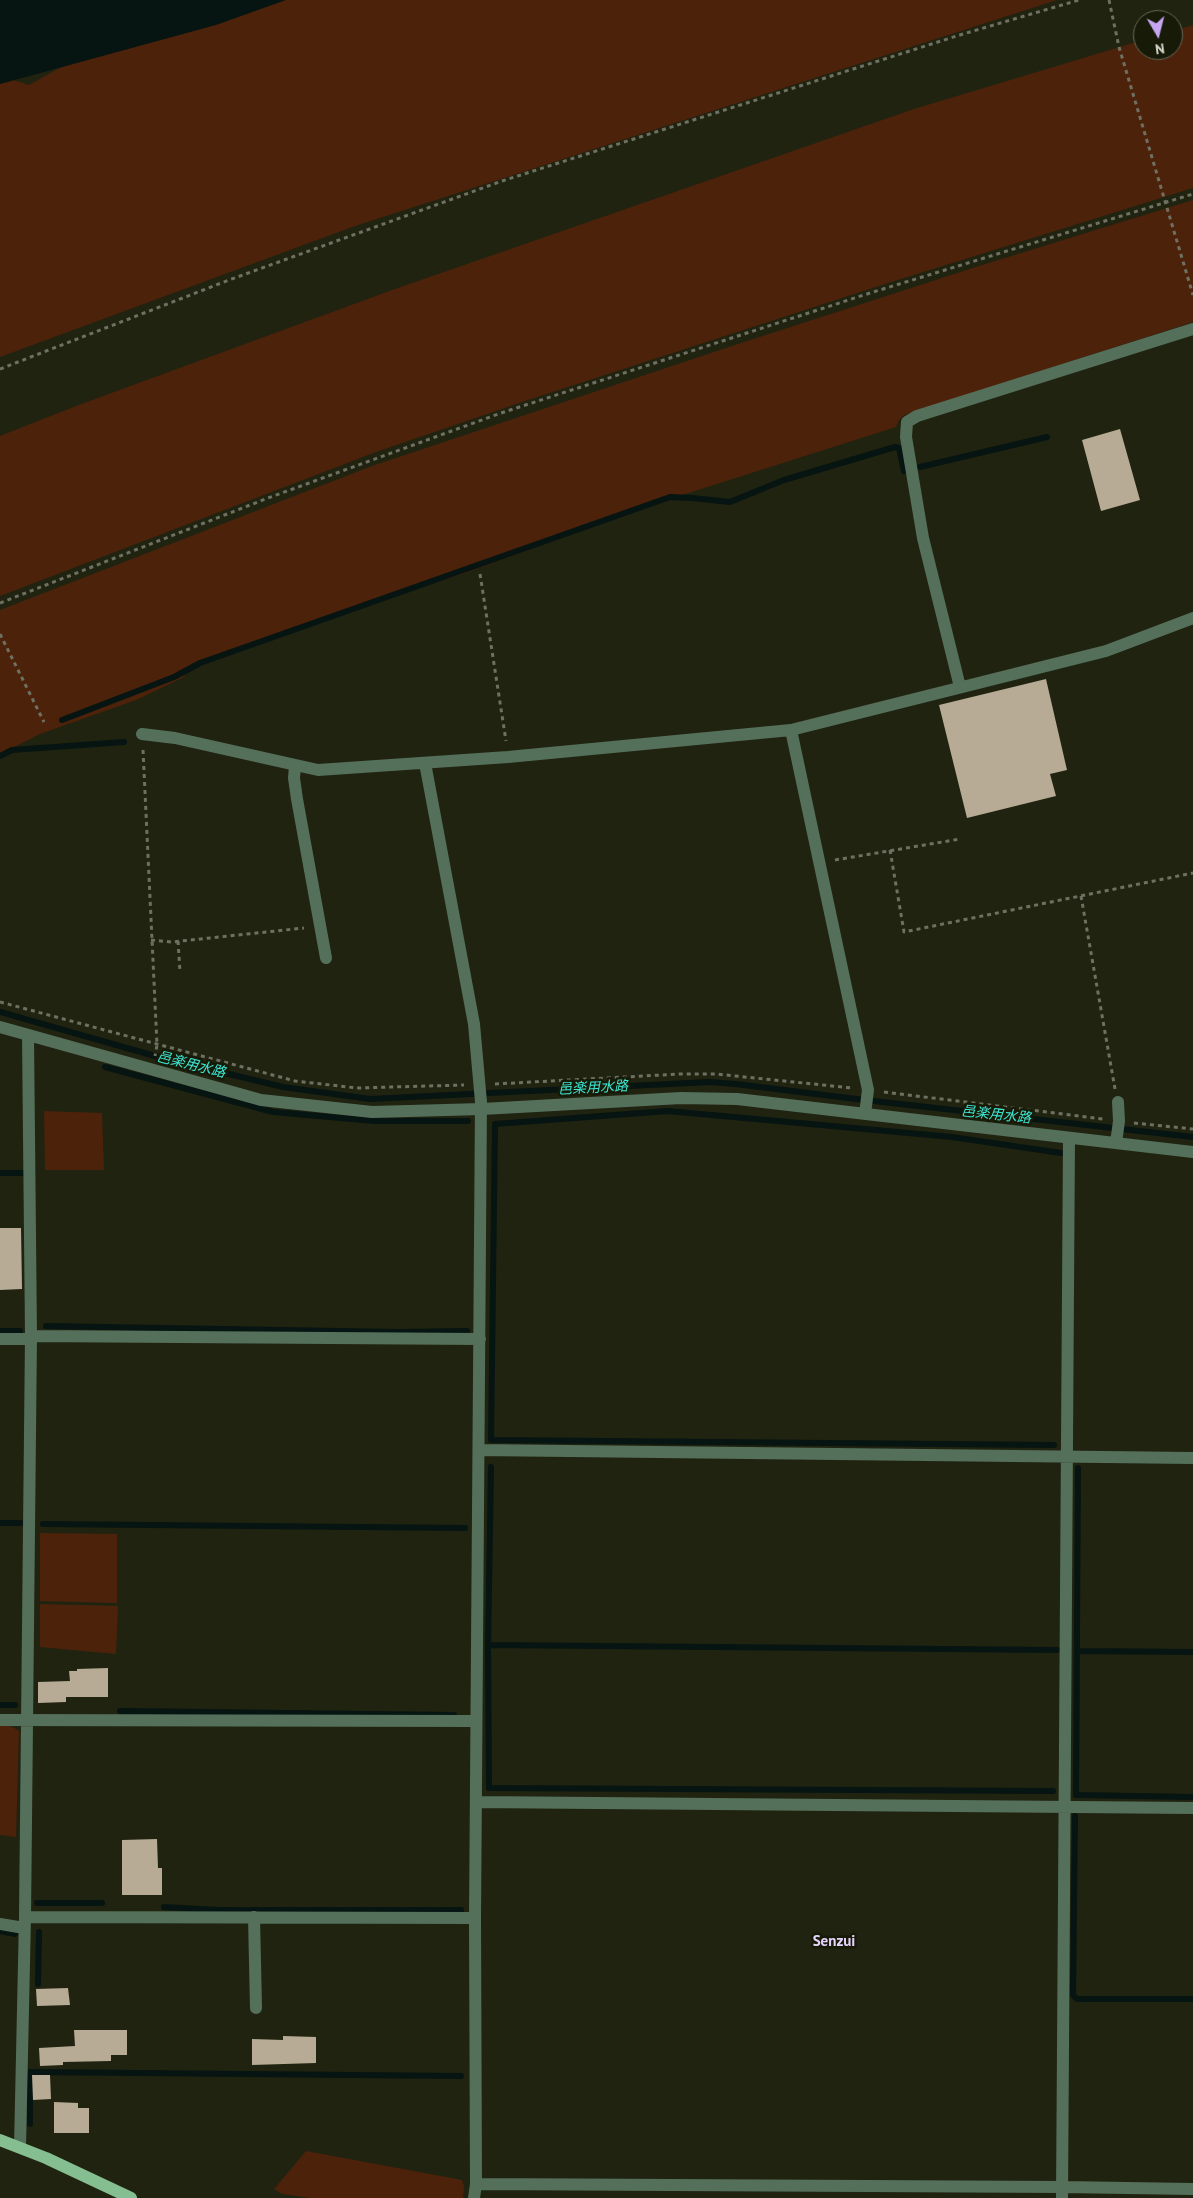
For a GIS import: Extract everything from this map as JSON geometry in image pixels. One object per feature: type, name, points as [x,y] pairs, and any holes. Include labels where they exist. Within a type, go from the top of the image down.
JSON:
[{"type":"main road","points":[[0,2140],[20,2147],[131,2198]]},
{"type":"street","points":[[960,687],[924,538],[906,437],[907,422],[917,416],[1193,329]]},
{"type":"street","points":[[142,734],[174,738],[318,770],[508,757],[791,730],[1106,651],[1193,618]]},
{"type":"street","points":[[791,730],[868,1092],[866,1111]]},
{"type":"street","points":[[425,763],[474,1024],[482,1106],[476,1721],[476,2184],[474,2198]]},
{"type":"street","points":[[295,766],[294,778],[297,799],[326,958]]},
{"type":"street","points":[[0,1027],[261,1100],[372,1112],[682,1098],[727,1098],[866,1111],[1069,1139],[1118,1131],[1193,1152]]},
{"type":"street","points":[[20,2147],[25,1922],[31,1338],[28,1035]]},
{"type":"street","points":[[1118,1102],[1118,1131]]},
{"type":"street","points":[[1062,2192],[1069,1139]]},
{"type":"street","points":[[0,1339],[480,1339]]},
{"type":"street","points":[[478,1450],[1193,1458]]},
{"type":"street","points":[[0,1720],[476,1721]]},
{"type":"street","points":[[476,1802],[1193,1808]]},
{"type":"street","points":[[254,1917],[256,2008]]},
{"type":"street","points":[[0,1924],[254,1917],[475,1918]]},
{"type":"street","points":[[476,2184],[1062,2192],[1193,2189]]},
{"type":"path","points":[[0,368],[229,280],[502,181],[963,34],[1079,0]]},
{"type":"path","points":[[1109,0],[1119,47],[1193,295]]},
{"type":"path","points":[[0,603],[268,498],[501,413],[860,296],[1193,194]]},
{"type":"path","points":[[480,574],[508,757]]},
{"type":"path","points":[[0,634],[44,722]]},
{"type":"path","points":[[142,734],[157,1047]]},
{"type":"path","points":[[819,862],[960,838]]},
{"type":"path","points":[[890,850],[904,932],[1193,873]]},
{"type":"path","points":[[1081,896],[1118,1102]]},
{"type":"path","points":[[151,940],[178,941],[320,927]]},
{"type":"path","points":[[178,941],[180,972]]},
{"type":"path","points":[[0,1002],[157,1047],[296,1081],[357,1088],[481,1086],[680,1074],[716,1074],[868,1092],[1118,1131],[1193,1129]]},
{"type":"shaded area","points":[[0,0],[286,0],[216,25],[0,84]]},
{"type":"shaded area","points":[[229,0],[1057,0],[355,226],[0,357],[0,76],[29,85],[124,32]]},
{"type":"shaded area","points":[[1193,25],[1193,188],[888,283],[528,400],[376,452],[0,596],[0,436],[76,406],[395,289],[914,109],[1133,43],[1133,60],[1183,60],[1183,28]]},
{"type":"shaded area","points":[[1193,200],[1193,322],[904,415],[896,427],[676,497],[462,574],[198,661],[182,678],[136,700],[40,734],[0,754],[0,610],[372,466],[741,343],[979,266]]},
{"type":"shaded area","points":[[44,1111],[102,1113],[104,1170],[45,1170]]},
{"type":"shaded area","points":[[40,1533],[117,1534],[117,1603],[40,1601]]},
{"type":"shaded area","points":[[40,1604],[118,1606],[116,1654],[40,1647]]},
{"type":"shaded area","points":[[0,1726],[11,1726],[19,1731],[16,1837],[0,1835]]},
{"type":"shaded area","points":[[306,2151],[462,2180],[464,2186],[463,2198],[310,2198],[282,2194],[274,2189]]},
{"type":"building","points":[[1120,429],[1140,500],[1101,511],[1082,440]]},
{"type":"building","points":[[1046,679],[1067,770],[1050,774],[1056,796],[967,818],[939,705]]},
{"type":"building","points":[[0,1228],[21,1228],[22,1289],[0,1290]]},
{"type":"building","points":[[108,1668],[108,1697],[66,1697],[66,1702],[38,1703],[38,1682],[70,1681],[69,1671]]},
{"type":"building","points":[[157,1839],[158,1868],[162,1868],[162,1895],[122,1895],[122,1840]]},
{"type":"building","points":[[68,1988],[70,2005],[37,2006],[36,1989]]},
{"type":"building","points":[[74,2030],[127,2030],[127,2055],[111,2055],[111,2061],[63,2062],[63,2065],[40,2066],[39,2048],[75,2046]]},
{"type":"building","points":[[283,2036],[316,2037],[316,2063],[252,2065],[252,2039],[283,2040]]},
{"type":"building","points":[[32,2075],[50,2075],[51,2099],[33,2100]]},
{"type":"building","points":[[54,2102],[78,2103],[78,2108],[89,2108],[89,2133],[54,2133]]},
{"type":"waterway","points":[[920,467],[1047,437]]},
{"type":"waterway","points":[[62,720],[174,677],[200,663],[670,497],[730,502],[784,480],[895,447],[899,448],[904,471]]},
{"type":"waterway","points":[[0,756],[12,750],[124,742]]},
{"type":"waterway","name":"邑楽用水路","points":[[0,1012],[162,1058],[283,1087],[370,1099],[709,1082],[1193,1137]]},
{"type":"waterway","points":[[105,1067],[273,1112],[374,1121],[468,1121]]},
{"type":"waterway","points":[[1054,1445],[491,1440],[495,1124],[668,1111],[952,1137],[1061,1153]]},
{"type":"waterway","points":[[0,1173],[23,1173]]},
{"type":"waterway","points":[[46,1326],[398,1332],[467,1331]]},
{"type":"waterway","points":[[0,1331],[20,1331]]},
{"type":"waterway","points":[[491,1467],[488,1645],[489,1788],[1053,1791]]},
{"type":"waterway","points":[[1078,1468],[1076,1795],[1193,1797]]},
{"type":"waterway","points":[[0,1523],[21,1523]]},
{"type":"waterway","points":[[43,1524],[465,1528]]},
{"type":"waterway","points":[[488,1645],[1057,1650]]},
{"type":"waterway","points":[[1077,1651],[1193,1652]]},
{"type":"waterway","points":[[0,1705],[15,1705]]},
{"type":"waterway","points":[[120,1711],[454,1715]]},
{"type":"waterway","points":[[1075,1816],[1073,1995],[1077,1999],[1193,1999]]},
{"type":"waterway","points":[[37,1903],[102,1903]]},
{"type":"waterway","points":[[164,1907],[218,1910],[461,1910]]},
{"type":"waterway","points":[[0,1931],[15,1934]]},
{"type":"waterway","points":[[38,1984],[39,1932]]},
{"type":"waterway","points":[[30,2124],[30,2072],[461,2076]]},
{"type":"district","name":"Senzui","points":[[834,1942]]}]
